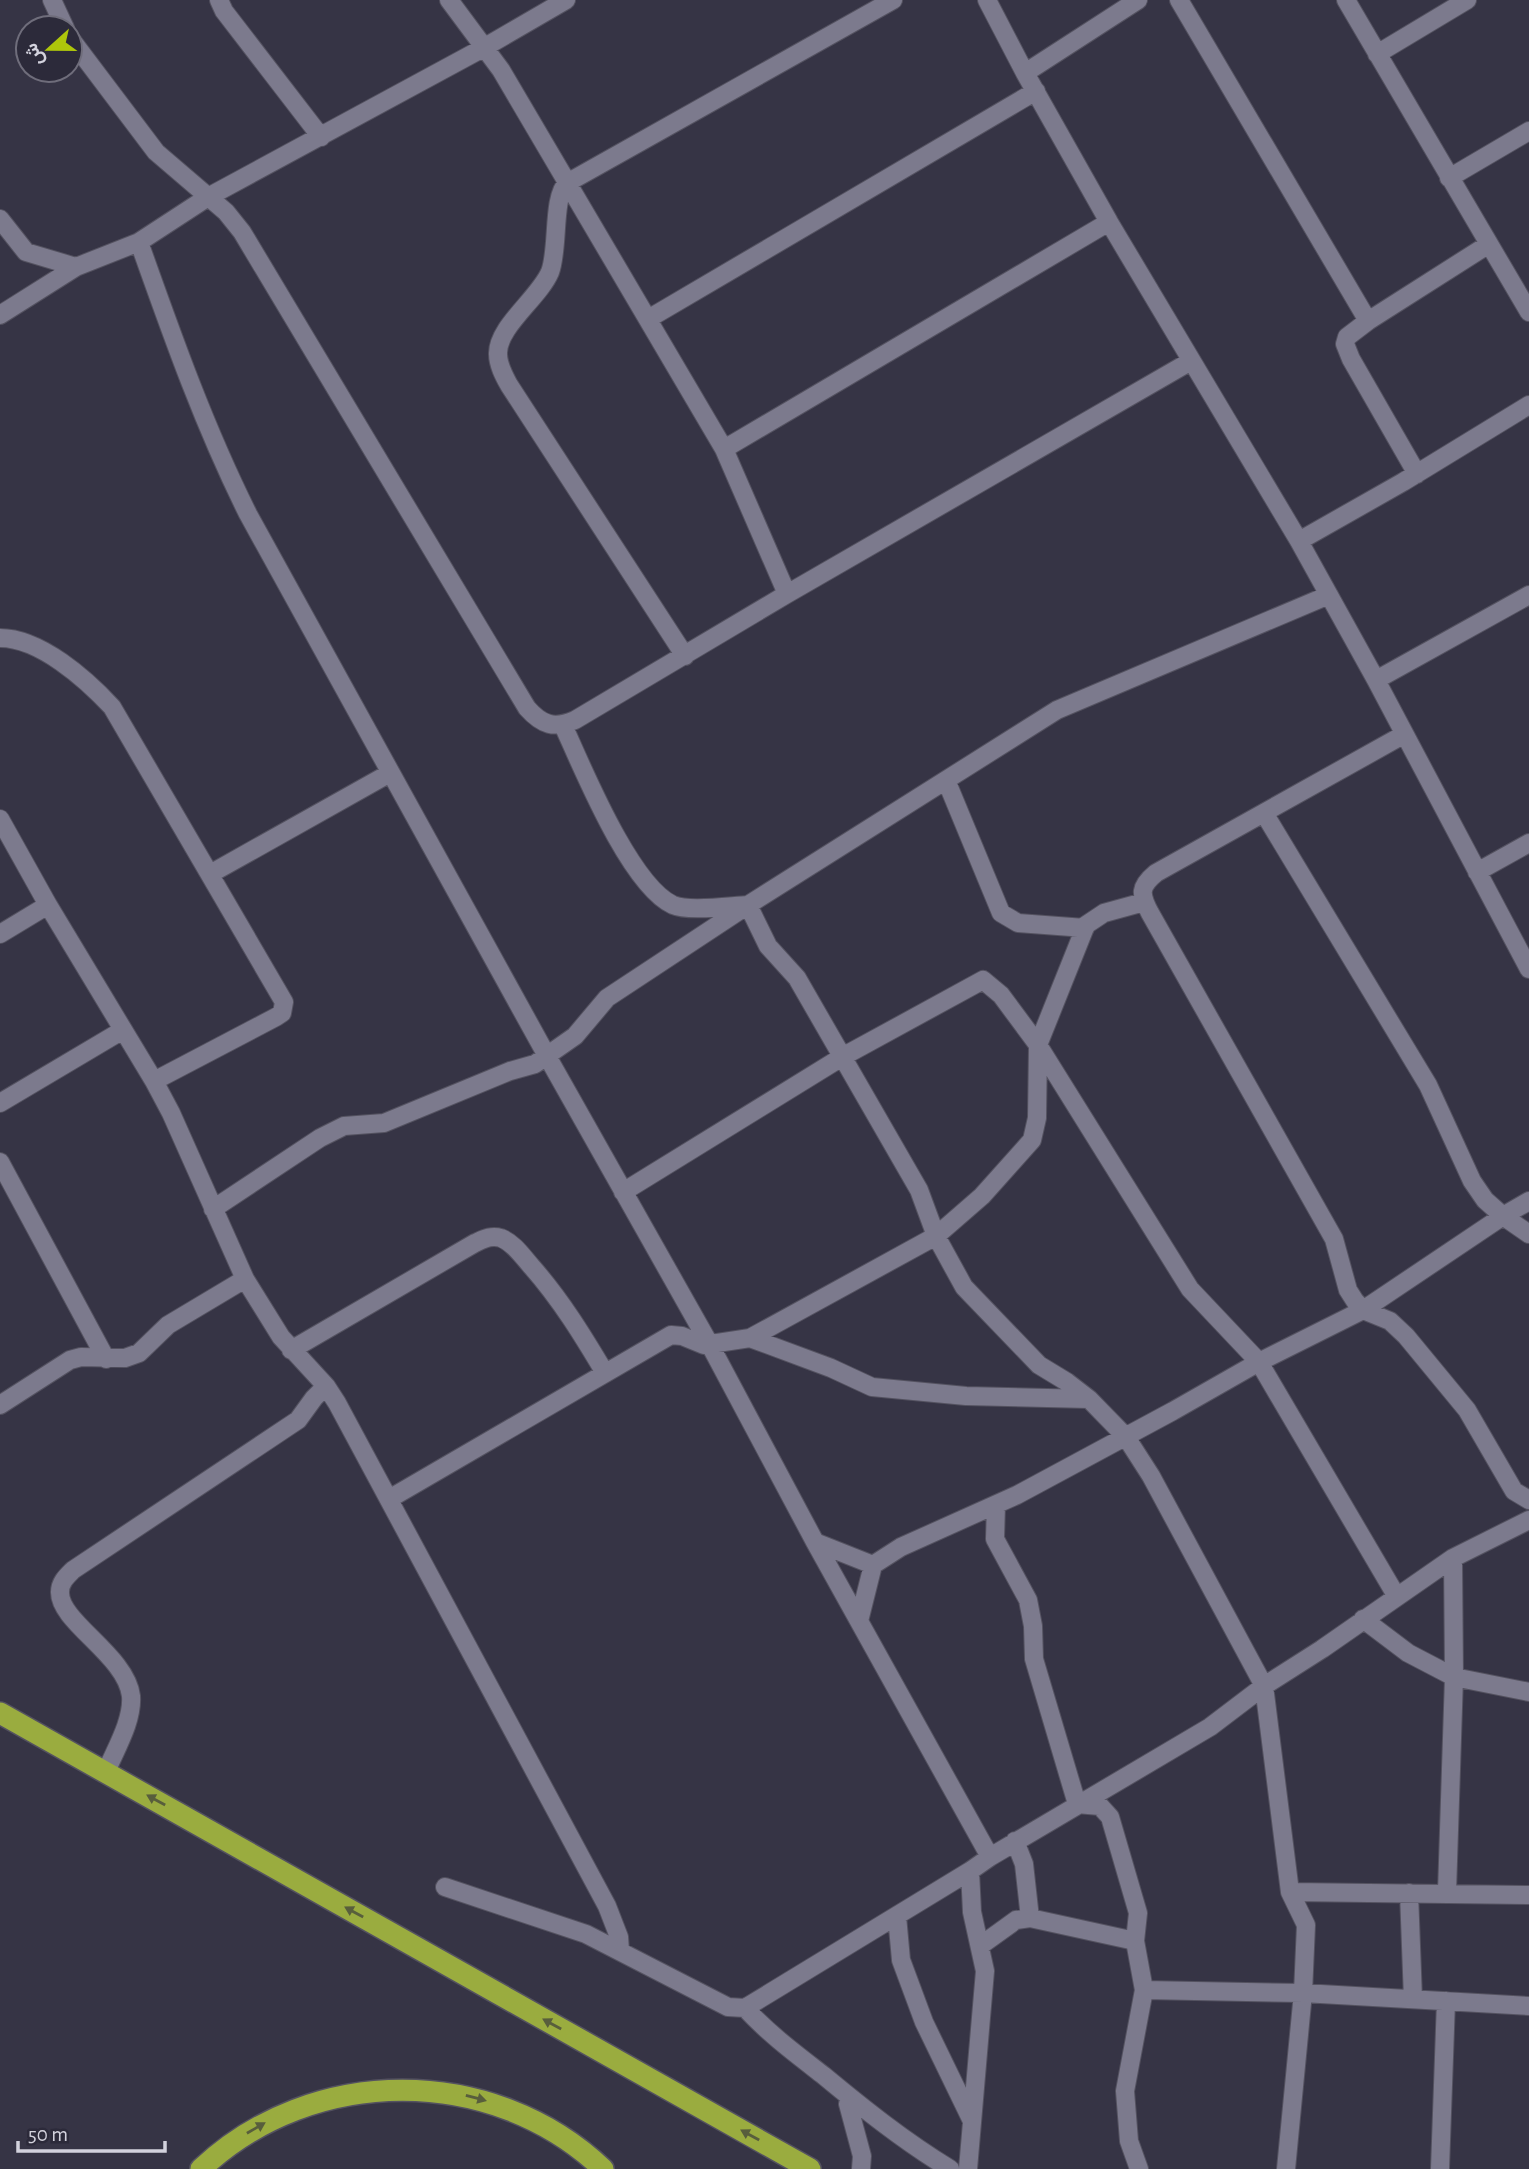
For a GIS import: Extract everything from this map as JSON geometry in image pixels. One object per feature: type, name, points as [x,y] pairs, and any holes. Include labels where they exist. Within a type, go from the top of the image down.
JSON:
[{"type":"highway","points":[[0,1713],[810,2169]]},
{"type":"highway","points":[[201,2169],[238,2139],[266,2122],[292,2111],[325,2101],[394,2091],[464,2095],[526,2115],[584,2150],[603,2169]]},
{"type":"street","points":[[219,0],[224,11],[321,137]]},
{"type":"street","points":[[449,0],[485,47],[724,449],[786,594]]},
{"type":"street","points":[[0,315],[76,267],[139,242],[208,197],[485,47],[566,0]]},
{"type":"street","points":[[685,656],[501,370],[498,355],[500,341],[549,274],[555,255],[559,196],[567,183],[893,0]]},
{"type":"street","points":[[988,0],[1025,73],[1109,222],[1299,541],[1376,680],[1529,970]]},
{"type":"street","points":[[1025,73],[1138,0]]},
{"type":"street","points":[[1179,0],[1368,321]]},
{"type":"street","points":[[1346,0],[1528,309]]},
{"type":"street","points":[[1377,54],[1467,0]]},
{"type":"street","points":[[84,57],[156,152],[226,212],[248,241],[527,708],[537,720],[551,726],[563,725],[685,656],[786,594],[1191,361]]},
{"type":"street","points":[[648,319],[1036,92]]},
{"type":"street","points":[[1449,178],[1529,131]]},
{"type":"street","points":[[0,219],[26,252],[76,267]]},
{"type":"street","points":[[724,449],[1109,222]]},
{"type":"street","points":[[139,242],[194,396],[222,462],[283,579],[710,1345],[815,1542],[990,1857]]},
{"type":"street","points":[[1417,474],[1347,352],[1347,337],[1489,244]]},
{"type":"street","points":[[1299,541],[1417,474],[1529,405]]},
{"type":"street","points":[[213,1209],[320,1138],[344,1126],[384,1123],[510,1071],[535,1064],[575,1036],[607,998],[748,905],[1057,710],[1329,595]]},
{"type":"street","points":[[1376,680],[1529,595]]},
{"type":"street","points":[[0,638],[26,642],[44,651],[97,691],[112,707],[280,995],[284,1007],[276,1017],[154,1081]]},
{"type":"street","points":[[563,725],[626,855],[660,897],[676,906],[748,905]]},
{"type":"street","points":[[1403,735],[1156,873],[1146,882],[1142,892],[1144,902],[1334,1239],[1348,1290],[1363,1310],[1390,1321],[1406,1336],[1472,1417],[1514,1491],[1529,1500]]},
{"type":"street","points":[[210,874],[390,773]]},
{"type":"street","points":[[946,780],[1000,914],[1018,923],[1085,928]]},
{"type":"street","points":[[1264,813],[1428,1085],[1472,1181],[1485,1200],[1529,1234]]},
{"type":"street","points":[[0,819],[48,905],[154,1081],[245,1279],[291,1350],[326,1386],[390,1499],[607,1906],[619,1937],[620,1951]]},
{"type":"street","points":[[1477,872],[1529,843]]},
{"type":"street","points":[[390,1499],[671,1335],[677,1334],[710,1345],[750,1338],[936,1236],[982,1196],[1032,1140],[1037,1118],[1038,1045],[1085,928],[1104,913],[1144,902]]},
{"type":"street","points":[[0,934],[48,905]]},
{"type":"street","points":[[748,905],[768,946],[797,978],[919,1190],[936,1236],[964,1287],[1039,1365],[1089,1399],[1126,1437],[1151,1476],[1264,1685],[1290,1892],[1306,1925],[1303,1993],[1286,2169]]},
{"type":"street","points":[[623,1192],[842,1057],[983,980],[1001,995],[1038,1045],[1190,1289],[1259,1362],[1397,1597]]},
{"type":"street","points":[[0,1103],[123,1030]]},
{"type":"street","points":[[0,1162],[106,1359]]},
{"type":"street","points":[[859,1621],[873,1565],[901,1548],[996,1505],[1126,1437],[1259,1362],[1363,1310],[1529,1201]]},
{"type":"street","points":[[291,1350],[475,1243],[487,1237],[498,1237],[518,1251],[560,1301],[605,1373]]},
{"type":"street","points":[[0,1405],[70,1360],[81,1357],[125,1358],[139,1353],[167,1325],[245,1279]]},
{"type":"street","points":[[750,1338],[831,1368],[872,1387],[965,1396],[1089,1399]]},
{"type":"street","points":[[106,1772],[127,1722],[131,1695],[126,1678],[116,1664],[61,1601],[60,1590],[64,1579],[73,1570],[298,1420],[326,1386]]},
{"type":"street","points":[[996,1505],[995,1539],[1028,1600],[1033,1626],[1034,1659],[1077,1804]]},
{"type":"street","points":[[445,1887],[569,1927],[728,2007],[745,2008],[1015,1841],[1210,1727],[1264,1685],[1322,1649],[1453,1558],[1529,1520]]},
{"type":"street","points":[[815,1542],[873,1565]]},
{"type":"street","points":[[1447,1892],[1454,1677],[1453,1558]]},
{"type":"street","points":[[1363,1619],[1408,1653],[1454,1677],[1529,1692]]},
{"type":"street","points":[[1077,1804],[1100,1806],[1110,1817],[1138,1913],[1135,1941],[1144,1990],[1125,2091],[1129,2141],[1139,2169]]},
{"type":"street","points":[[1015,1841],[1024,1864],[1030,1918]]},
{"type":"street","points":[[968,2169],[985,1971],[972,1912],[970,1871]]},
{"type":"street","points":[[1290,1892],[1529,1895]]},
{"type":"street","points":[[1409,1893],[1412,1999]]},
{"type":"street","points":[[897,1916],[901,1960],[924,2022],[973,2122]]},
{"type":"street","points":[[980,1946],[1016,1920],[1030,1918],[1135,1941]]},
{"type":"street","points":[[1144,1990],[1303,1993],[1529,2006]]},
{"type":"street","points":[[1440,2169],[1447,2001]]},
{"type":"street","points":[[745,2008],[765,2030],[852,2099],[906,2141],[950,2169]]},
{"type":"street","points":[[852,2099],[848,2104],[862,2155],[861,2169]]}]
